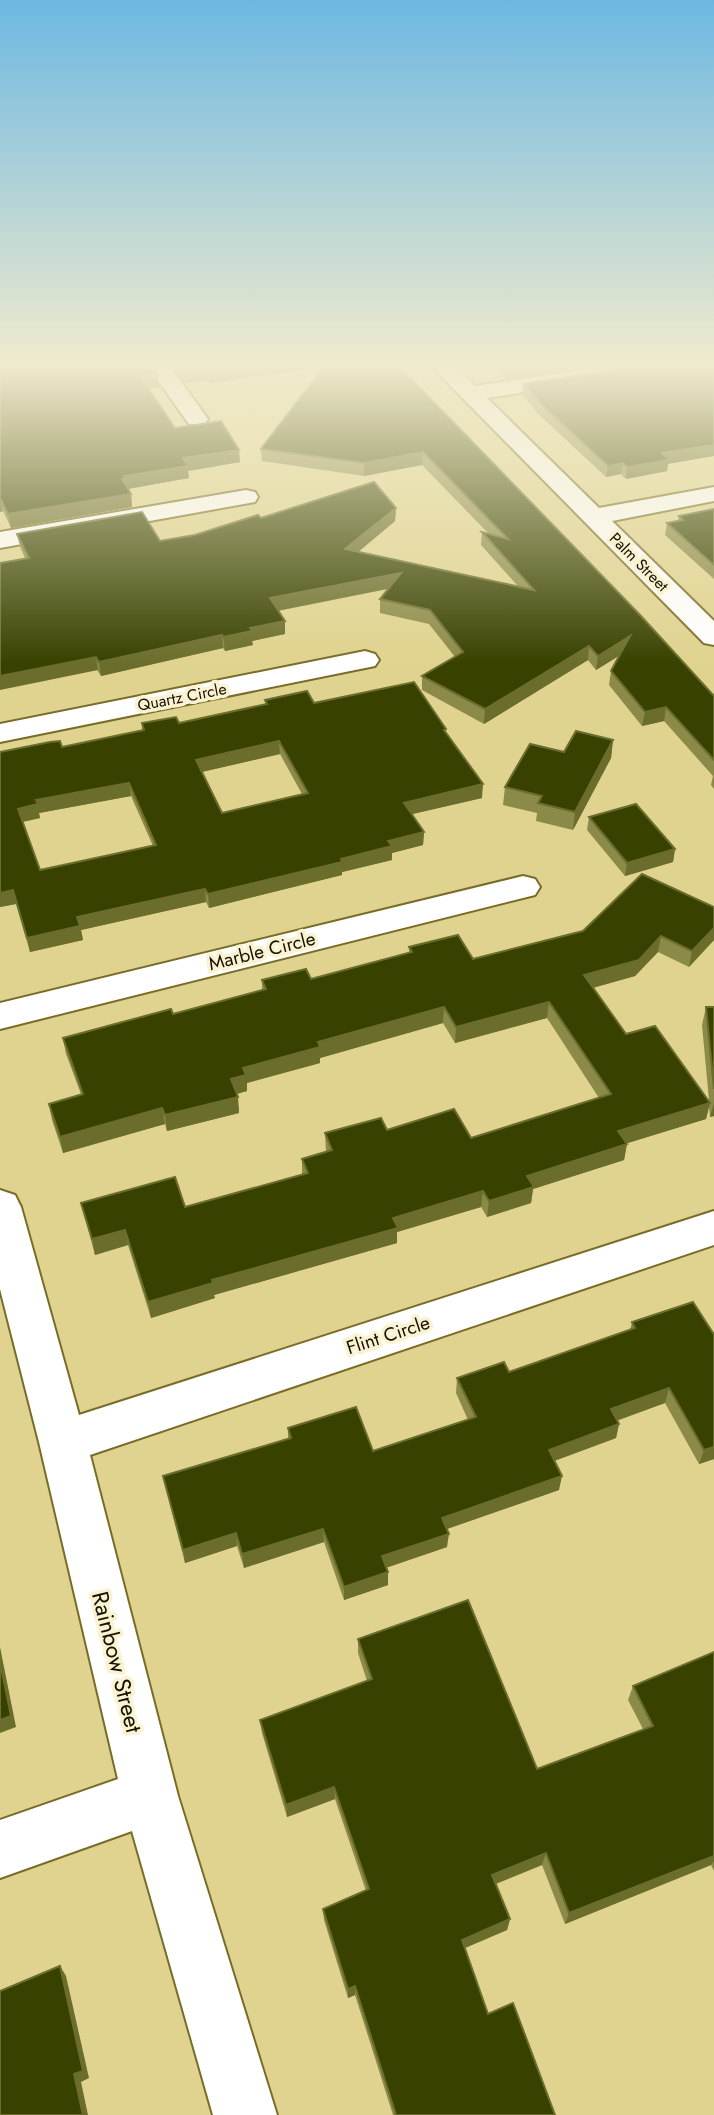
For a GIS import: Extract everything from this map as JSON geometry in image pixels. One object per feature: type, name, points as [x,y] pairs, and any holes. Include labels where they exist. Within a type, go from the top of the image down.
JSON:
[{"type":"street","name":"Palm Street","points":[[543,467],[714,637]]},
{"type":"street","points":[[594,517],[714,494]]},
{"type":"street","points":[[0,540],[246,497]]},
{"type":"street","name":"Quartz Circle","points":[[0,733],[365,660]]},
{"type":"street","name":"Marble Circle","points":[[0,1016],[523,887]]},
{"type":"street","name":"Rainbow Street","points":[[0,1207],[63,1442],[150,1796],[245,2115]]},
{"type":"street","name":"Flint Circle","points":[[63,1442],[714,1228]]},
{"type":"street","points":[[0,1849],[150,1796]]},
{"type":"building","points":[[0,467],[184,467],[124,476],[122,479],[131,494],[8,514],[0,498]]},
{"type":"building","points":[[437,467],[497,467],[641,616],[714,696],[714,760],[666,707],[645,712],[611,671],[630,636],[598,656],[589,646],[485,709],[422,676],[463,652],[430,610],[380,599],[401,573],[270,598],[285,621],[250,628],[252,631],[99,662],[96,657],[0,676],[0,563],[29,558],[17,534],[142,512],[160,541],[195,535],[258,515],[261,518],[374,482],[396,508],[345,549],[534,590],[482,532],[508,539]]},
{"type":"building","points":[[714,509],[714,565],[667,523],[683,520],[679,516]]},
{"type":"building","points":[[414,682],[483,784],[404,803],[424,832],[388,841],[392,846],[341,859],[342,862],[208,894],[205,889],[77,917],[80,926],[27,938],[13,890],[0,893],[0,752],[60,741],[62,747],[144,730],[142,723],[176,717],[179,723],[267,704],[265,700],[307,691],[314,703]],"holes":[[[279,741],[308,793],[222,813],[196,760]],[[129,783],[156,845],[40,870],[18,809],[38,804],[36,800]]]},
{"type":"building","points":[[576,731],[613,740],[575,812],[538,803],[542,796],[505,787],[530,744],[564,752]]},
{"type":"building","points":[[636,804],[675,849],[627,863],[589,817]]},
{"type":"building","points":[[642,874],[714,907],[714,928],[692,951],[661,936],[639,960],[584,975],[626,1034],[655,1026],[710,1103],[618,1131],[627,1144],[527,1176],[534,1187],[489,1201],[483,1191],[393,1218],[398,1228],[212,1280],[213,1283],[148,1302],[125,1230],[92,1239],[81,1203],[175,1177],[185,1207],[308,1173],[302,1159],[332,1150],[325,1133],[381,1118],[387,1130],[454,1109],[471,1138],[611,1094],[549,1002],[456,1027],[444,1007],[318,1042],[320,1047],[243,1068],[246,1075],[231,1079],[238,1097],[165,1115],[162,1108],[60,1137],[49,1104],[83,1094],[63,1038],[171,1009],[173,1014],[266,989],[262,980],[306,969],[311,979],[412,952],[409,947],[458,935],[473,959],[583,931]]},
{"type":"building","points":[[706,1007],[714,1007],[714,1089]]},
{"type":"building","points":[[693,1302],[714,1333],[714,1447],[704,1450],[669,1388],[611,1409],[619,1424],[549,1450],[562,1476],[442,1518],[449,1534],[382,1556],[388,1572],[344,1587],[323,1529],[242,1554],[236,1533],[183,1550],[163,1476],[291,1438],[288,1428],[356,1407],[373,1451],[476,1417],[457,1378],[504,1362],[509,1372],[635,1328],[632,1322]]},
{"type":"building","points":[[468,1600],[537,1769],[653,1726],[633,1686],[714,1652],[714,1856],[569,1913],[546,1853],[492,1875],[510,1919],[462,1940],[488,2014],[513,2003],[555,2115],[396,2115],[355,1986],[348,1989],[323,1909],[369,1889],[334,1787],[286,1805],[260,1720],[372,1679],[358,1639]]},
{"type":"building","points":[[0,1662],[11,1716],[0,1720]]},
{"type":"building","points":[[60,1966],[83,2071],[74,2074],[83,2115],[0,2115],[0,1991]]}]
